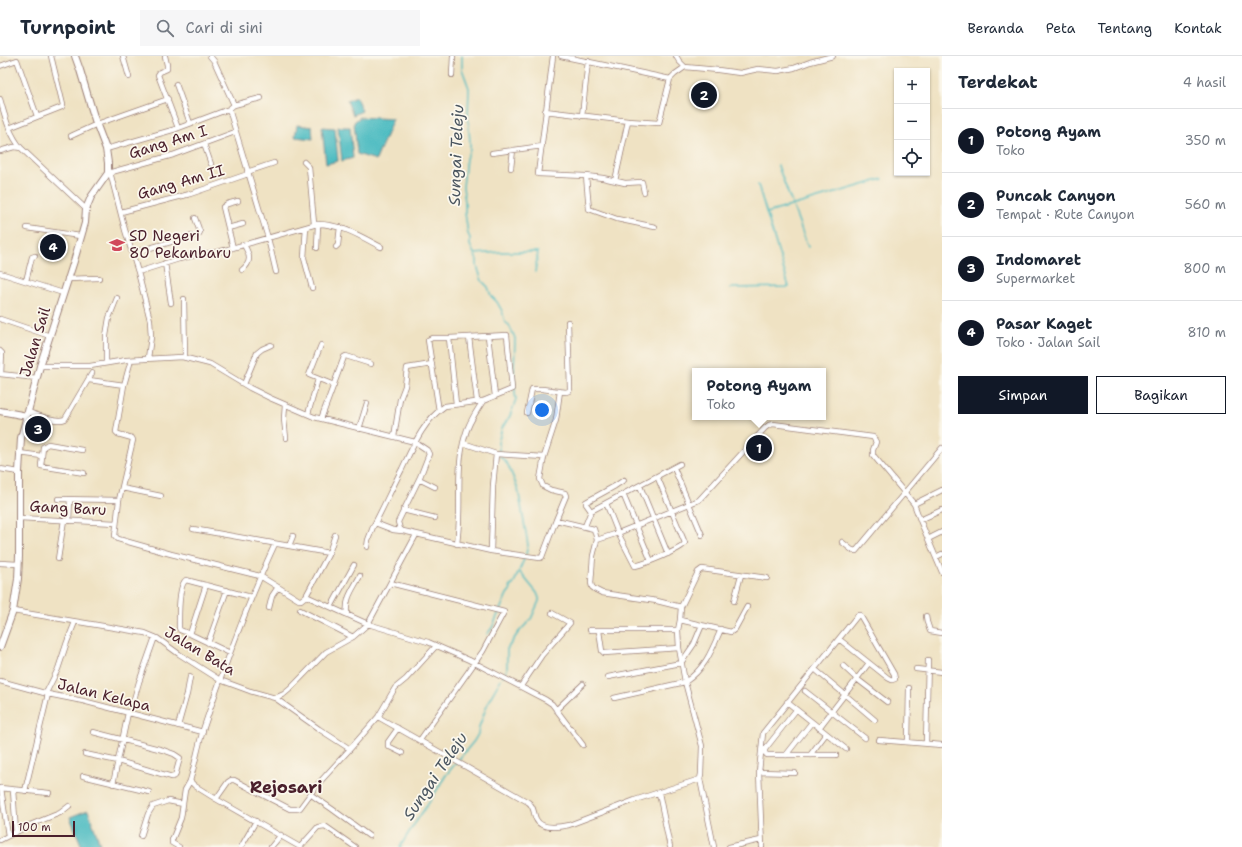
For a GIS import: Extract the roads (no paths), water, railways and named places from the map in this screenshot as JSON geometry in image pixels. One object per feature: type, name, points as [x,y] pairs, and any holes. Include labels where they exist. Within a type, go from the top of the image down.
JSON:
[{"type":"street","points":[[9,128],[62,107],[63,105],[51,56]]},
{"type":"street","points":[[75,56],[106,149],[109,172],[121,212],[124,230],[138,272],[150,320],[151,337],[148,358]]},
{"type":"street","points":[[123,56],[129,77]]},
{"type":"street","points":[[165,56],[167,69],[160,72],[158,75],[178,128]]},
{"type":"street","points":[[210,56],[214,61],[234,105]]},
{"type":"street","points":[[452,75],[453,56]]},
{"type":"street","points":[[553,56],[538,174],[586,176],[625,184],[642,182],[644,192]]},
{"type":"street","points":[[561,56],[670,80]]},
{"type":"street","points":[[676,56],[685,67],[740,73],[758,69],[778,71],[794,68],[833,56]]},
{"type":"street","points":[[0,66],[17,60],[37,116]]},
{"type":"street","points":[[582,116],[588,61]]},
{"type":"street","points":[[545,111],[628,121],[659,123],[670,80],[675,74],[685,67]]},
{"type":"street","points":[[176,84],[190,123]]},
{"type":"street","points":[[106,149],[178,128],[229,109],[234,105],[261,98]]},
{"type":"street","points":[[71,136],[97,124],[168,99]]},
{"type":"street","points":[[0,100],[14,140],[86,209]]},
{"type":"street","points":[[229,109],[268,238],[276,272]]},
{"type":"street","points":[[615,181],[628,121]]},
{"type":"street","name":"Gang Am I","points":[[109,172],[173,155],[235,132]]},
{"type":"street","points":[[204,144],[211,164]]},
{"type":"street","points":[[492,153],[542,146]]},
{"type":"street","points":[[0,151],[14,147],[21,148]]},
{"type":"street","points":[[511,168],[513,150]]},
{"type":"street","points":[[304,162],[310,167],[317,248]]},
{"type":"street","name":"Gang Am II","points":[[121,212],[190,194],[274,163]]},
{"type":"street","name":"Jalan Sail","points":[[0,647],[12,611],[18,579],[19,453],[21,438],[40,366],[85,223],[86,209],[91,197],[109,172]]},
{"type":"street","points":[[586,176],[589,209],[617,219],[655,227]]},
{"type":"street","points":[[233,248],[223,207],[227,204],[238,201]]},
{"type":"street","points":[[132,253],[199,234],[200,232],[195,218]]},
{"type":"street","points":[[228,228],[243,224]]},
{"type":"street","points":[[138,272],[165,263],[199,254],[218,252],[316,224],[325,224],[347,229],[381,247]]},
{"type":"street","points":[[306,227],[304,258],[312,288]]},
{"type":"street","points":[[336,247],[338,246],[340,227]]},
{"type":"street","points":[[26,228],[80,236]]},
{"type":"street","points":[[242,270],[248,264],[249,260],[244,245]]},
{"type":"street","points":[[26,281],[32,257],[35,256]]},
{"type":"street","points":[[165,263],[171,303]]},
{"type":"street","points":[[0,273],[63,293]]},
{"type":"street","points":[[67,279],[99,278]]},
{"type":"street","points":[[106,363],[106,336],[109,318],[117,298]]},
{"type":"street","points":[[184,299],[185,357]]},
{"type":"street","points":[[0,319],[50,336]]},
{"type":"street","points":[[527,413],[532,389],[568,392],[570,389],[568,322]]},
{"type":"street","points":[[368,547],[368,540],[375,523],[415,442],[426,425],[445,406],[483,401],[509,391],[512,387],[507,335],[429,339],[439,411]]},
{"type":"street","points":[[488,336],[495,396]]},
{"type":"street","points":[[469,337],[477,402]]},
{"type":"street","points":[[450,338],[456,404]]},
{"type":"street","points":[[244,384],[257,353],[271,345]]},
{"type":"street","points":[[321,345],[309,374],[310,376],[334,385]]},
{"type":"street","points":[[0,351],[2,353],[0,374],[37,378]]},
{"type":"street","points":[[40,366],[90,366],[148,358],[185,357],[210,364],[244,384],[285,405],[321,419],[415,442],[427,450],[428,454],[419,479],[398,522],[400,530],[403,531]]},
{"type":"street","points":[[321,419],[345,357],[371,364]]},
{"type":"street","points":[[131,360],[124,385],[116,432],[132,438],[133,440],[116,523],[115,536],[118,539],[260,576],[301,600],[306,596],[329,552],[335,535]]},
{"type":"street","points":[[394,437],[400,399],[405,386],[407,368],[432,364]]},
{"type":"street","points":[[0,411],[27,414],[64,421],[92,373]]},
{"type":"street","points":[[308,414],[318,379]]},
{"type":"street","points":[[88,380],[124,385]]},
{"type":"street","points":[[375,523],[393,530],[491,551],[531,558],[542,557],[566,496],[565,493],[551,490],[543,486],[540,479],[544,457],[556,420],[560,391]]},
{"type":"street","points":[[457,544],[459,516],[458,482],[463,443],[472,417],[483,401]]},
{"type":"street","points":[[359,429],[367,403]]},
{"type":"street","points":[[285,405],[286,438]]},
{"type":"street","points":[[597,540],[636,526],[699,500],[765,428],[773,424],[874,437],[876,442],[873,454],[914,504],[942,572]]},
{"type":"street","points":[[463,443],[499,454],[544,457]]},
{"type":"street","points":[[82,450],[48,444],[43,447],[40,466],[84,473]]},
{"type":"street","points":[[842,542],[852,550],[856,551],[942,448]]},
{"type":"street","points":[[19,453],[42,456]]},
{"type":"street","points":[[491,551],[493,486],[499,454]]},
{"type":"street","points":[[590,511],[680,464]]},
{"type":"street","points":[[674,468],[702,535]]},
{"type":"street","points":[[0,469],[19,472]]},
{"type":"street","points":[[606,503],[618,533],[635,566],[668,554],[683,546],[685,543],[657,476]]},
{"type":"street","points":[[419,479],[435,487]]},
{"type":"street","points":[[585,526],[590,511],[586,502],[624,480]]},
{"type":"street","points":[[640,486],[668,554]]},
{"type":"street","points":[[122,488],[161,496]]},
{"type":"street","points":[[914,504],[942,490]]},
{"type":"street","points":[[623,494],[650,561]]},
{"type":"street","points":[[58,499],[120,500]]},
{"type":"street","points":[[58,559],[70,499]]},
{"type":"street","points":[[403,510],[435,518]]},
{"type":"street","points":[[920,520],[942,510]]},
{"type":"street","points":[[589,517],[597,540],[593,556],[590,583],[592,587],[602,593],[657,601],[681,607]]},
{"type":"street","name":"Gang Baru","points":[[19,518],[116,523]]},
{"type":"street","points":[[556,520],[594,529]]},
{"type":"street","points":[[193,529],[329,552]]},
{"type":"street","points":[[928,539],[942,532]]},
{"type":"street","points":[[275,698],[290,690],[326,652],[353,637],[368,624],[416,535]]},
{"type":"street","points":[[289,546],[293,536]]},
{"type":"street","points":[[179,847],[172,841],[181,818],[185,790],[190,781],[203,732],[220,680],[251,596],[275,544]]},
{"type":"street","points":[[936,557],[942,554]]},
{"type":"street","points":[[0,563],[18,564]]},
{"type":"street","points":[[331,607],[354,565]]},
{"type":"street","points":[[714,847],[700,779],[702,746],[681,663],[678,630],[681,607],[699,570],[702,569],[767,578]]},
{"type":"street","points":[[734,601],[741,575]]},
{"type":"street","points":[[347,615],[346,605],[348,597],[360,576]]},
{"type":"street","points":[[230,653],[180,630],[182,584],[186,580],[251,596]]},
{"type":"street","points":[[390,583],[504,613],[483,651],[420,740]]},
{"type":"street","points":[[190,634],[206,585]]},
{"type":"street","points":[[269,608],[272,596],[278,587]]},
{"type":"street","points":[[208,643],[227,590]]},
{"type":"street","points":[[306,596],[368,624],[436,646],[475,663],[521,686],[552,704],[583,745]]},
{"type":"street","points":[[680,620],[731,632],[735,629],[747,607]]},
{"type":"street","points":[[300,610],[353,637]]},
{"type":"street","name":"Jalan Bata","points":[[12,611],[145,633],[155,637],[220,680],[275,698],[350,749]]},
{"type":"street","points":[[521,686],[542,655],[570,622],[552,613]]},
{"type":"street","points":[[762,847],[758,772],[763,733],[858,615],[860,615],[894,674],[895,679],[892,680],[888,678],[839,639]]},
{"type":"street","points":[[926,616],[930,631],[942,633]]},
{"type":"street","points":[[25,791],[47,694],[58,670],[66,642],[75,622]]},
{"type":"street","points":[[608,677],[681,663],[694,644],[702,625]]},
{"type":"street","points":[[590,630],[678,630]]},
{"type":"street","points":[[614,698],[685,682],[695,675],[702,665],[710,653],[721,630]]},
{"type":"street","points":[[600,631],[602,651],[604,653],[679,648]]},
{"type":"street","points":[[113,784],[129,713],[155,637]]},
{"type":"street","points":[[216,799],[228,782],[234,780],[290,809],[300,808],[317,785],[378,717],[395,688],[406,679],[436,646]]},
{"type":"street","points":[[926,743],[928,660]]},
{"type":"street","points":[[819,728],[869,663]]},
{"type":"street","points":[[843,666],[887,702]]},
{"type":"street","points":[[916,669],[942,672]]},
{"type":"street","points":[[817,671],[844,695],[876,720]]},
{"type":"street","points":[[178,726],[187,694],[190,676]]},
{"type":"street","name":"Jalan Kelapa","points":[[0,681],[203,732]]},
{"type":"street","points":[[556,710],[583,684]]},
{"type":"street","points":[[908,742],[909,688]]},
{"type":"street","points":[[805,691],[865,738]]},
{"type":"street","points":[[787,702],[846,749]]},
{"type":"street","points":[[796,710],[765,750],[765,753],[767,755],[836,755]]},
{"type":"street","points":[[378,717],[531,804],[537,821],[544,826],[569,825],[635,800],[700,779]]},
{"type":"street","points":[[786,755],[812,722]]},
{"type":"street","points":[[398,728],[388,742],[388,746],[402,753]]},
{"type":"street","points":[[85,754],[175,776],[180,758],[169,751],[93,732]]},
{"type":"street","points":[[810,755],[826,734]]},
{"type":"street","points":[[879,740],[942,745]]},
{"type":"street","points":[[758,772],[795,773]]},
{"type":"street","points":[[83,776],[149,792]]},
{"type":"street","points":[[190,781],[195,786],[216,799],[300,847],[318,827],[322,826],[325,826],[355,847]]},
{"type":"street","points":[[8,836],[1,788],[49,793]]},
{"type":"street","points":[[13,790],[16,832]]},
{"type":"street","points":[[659,793],[670,847]]},
{"type":"street","points":[[310,794],[369,836]]},
{"type":"street","points":[[141,836],[148,814],[153,806],[168,801],[182,804]]},
{"type":"street","points":[[0,840],[30,825],[60,813],[68,806]]},
{"type":"street","points":[[241,847],[256,821]]},
{"type":"street","points":[[271,847],[281,835]]},
{"type":"street","points":[[729,847],[761,840]]},
{"type":"water","points":[[356,97],[362,111],[353,115],[347,101]]},
{"type":"water","points":[[360,117],[393,119],[376,160],[357,154],[354,122]]},
{"type":"water","points":[[297,125],[312,127],[313,139],[295,137]]},
{"type":"water","points":[[322,127],[335,128],[338,161],[326,164]]},
{"type":"water","points":[[338,127],[350,127],[353,158],[342,161]]},
{"type":"water","points":[[88,810],[101,847],[82,847],[70,817]]},
{"type":"waterway","name":"Sungai Teleju","points":[[462,56],[462,69],[469,88],[468,116],[470,150],[466,158],[463,187],[470,245],[477,260],[477,266],[482,281],[488,287],[491,296],[497,302],[502,311],[505,322],[509,325],[515,338],[514,373],[516,399],[510,416],[502,428],[498,443],[499,452]]},
{"type":"waterway","points":[[778,166],[808,247]]},
{"type":"waterway","points":[[767,213],[883,179]]},
{"type":"waterway","points":[[730,288],[789,287],[758,185]]},
{"type":"waterway","points":[[474,254],[538,252],[535,272]]},
{"type":"waterway","name":"Sungai Teleju","points":[[500,456],[508,465],[518,489],[528,545],[526,554]]},
{"type":"waterway","name":"Sungai Teleju","points":[[487,634],[492,628],[507,594],[511,589],[510,586],[513,585],[525,557]]},
{"type":"waterway","name":"Sungai Teleju","points":[[503,676],[507,670],[507,649],[518,633],[531,619],[539,601],[537,593],[519,571]]},
{"type":"waterway","name":"Sungai Teleju","points":[[400,847],[446,775],[474,741],[478,734],[479,727],[489,700],[501,679]]},
{"type":"place","name":"Puncak Canyon","points":[[704,95]]},
{"type":"place","name":"SD Negeri 80 Pekanbaru","points":[[117,245]]},
{"type":"place","name":"Pasar Kaget","points":[[53,247]]},
{"type":"place","name":"Indomaret","points":[[38,429]]},
{"type":"place","name":"Potong Ayam","points":[[759,448]]},
{"type":"district","name":"Rejosari","points":[[286,787]]}]
